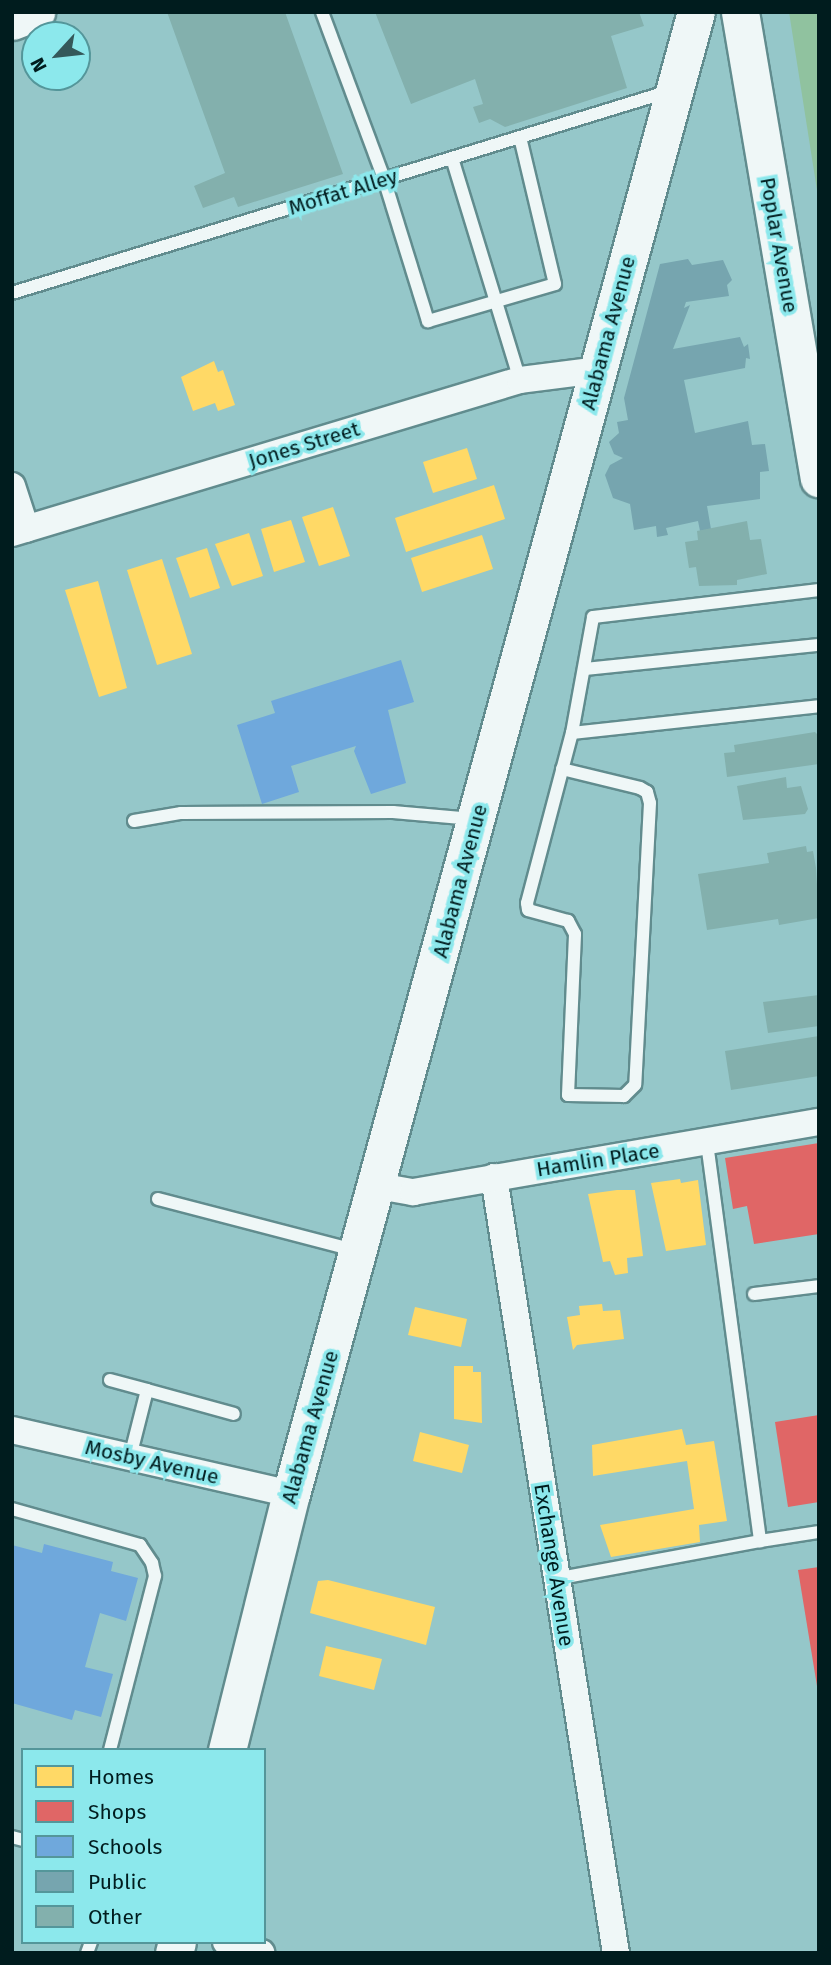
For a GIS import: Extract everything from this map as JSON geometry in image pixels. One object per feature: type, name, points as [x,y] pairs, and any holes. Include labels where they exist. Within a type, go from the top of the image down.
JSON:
[{"type":"street","points":[[12,21],[36,12]]},
{"type":"street","name":"Alabama Avenue","points":[[228,1748],[291,1494],[378,1186],[696,12]]},
{"type":"street","name":"Poplar Avenue","points":[[740,12],[819,478]]},
{"type":"street","name":"Jones Street","points":[[19,531],[520,380],[598,370]]},
{"type":"street","points":[[12,486],[19,531]]},
{"type":"street","name":"Hamlin Place","points":[[378,1186],[413,1192],[819,1122]]},
{"type":"street","name":"Exchange Avenue","points":[[494,1177],[555,1579],[616,1953]]},
{"type":"street","name":"Mosby Avenue","points":[[12,1430],[291,1494]]},
{"type":"street","points":[[232,1944],[261,1953]]},
{"type":"lane","points":[[322,12],[384,179],[428,321],[496,304],[555,284],[520,137]]},
{"type":"lane","name":"Moffat Alley","points":[[12,293],[674,90]]},
{"type":"lane","points":[[452,158],[520,380]]},
{"type":"lane","points":[[562,769],[648,792],[650,803],[635,1086],[624,1096],[568,1095],[575,934],[568,921],[527,910],[562,769],[572,733],[593,618],[819,590]]},
{"type":"lane","points":[[585,669],[819,645]]},
{"type":"lane","points":[[572,733],[819,706]]},
{"type":"lane","points":[[134,821],[181,813],[393,812],[477,820]]},
{"type":"lane","points":[[707,1143],[760,1541]]},
{"type":"lane","points":[[158,1199],[359,1251]]},
{"type":"lane","points":[[754,1294],[819,1286]]},
{"type":"lane","points":[[110,1380],[234,1415]]},
{"type":"lane","points":[[130,1457],[147,1390]]},
{"type":"lane","points":[[12,1509],[140,1545],[152,1563],[155,1576],[111,1748]]},
{"type":"lane","points":[[555,1579],[819,1532]]},
{"type":"green space","points":[[789,12],[819,12],[819,203]]},
{"type":"building: Homes","points":[[214,361],[218,372],[223,370],[235,405],[218,411],[215,403],[193,411],[181,377]]},
{"type":"building: Homes","points":[[467,448],[477,479],[433,493],[423,462]]},
{"type":"building: Homes","points":[[494,485],[505,519],[406,552],[395,518]]},
{"type":"building: Homes","points":[[333,507],[350,556],[319,566],[302,517]]},
{"type":"building: Homes","points":[[291,520],[305,562],[274,572],[261,529]]},
{"type":"building: Homes","points":[[249,533],[263,576],[232,586],[215,544]]},
{"type":"building: Homes","points":[[482,535],[493,569],[422,592],[411,558]]},
{"type":"building: Homes","points":[[207,548],[220,588],[190,598],[176,558]]},
{"type":"building: Homes","points":[[162,559],[192,654],[157,665],[127,570]]},
{"type":"building: Homes","points":[[98,581],[127,688],[99,697],[65,590]]},
{"type":"building: Homes","points":[[680,1179],[681,1183],[698,1180],[706,1245],[666,1251],[651,1183]]},
{"type":"building: Homes","points":[[635,1190],[643,1256],[627,1258],[628,1273],[615,1275],[610,1261],[603,1262],[588,1194]]},
{"type":"building: Homes","points":[[602,1304],[603,1311],[620,1310],[624,1339],[577,1345],[573,1350],[567,1317],[580,1315],[579,1306]]},
{"type":"building: Homes","points":[[415,1307],[467,1319],[461,1347],[408,1335]]},
{"type":"building: Homes","points":[[454,1366],[473,1366],[473,1372],[481,1372],[482,1423],[454,1419]]},
{"type":"building: Homes","points":[[682,1429],[686,1445],[714,1441],[727,1521],[699,1525],[700,1542],[611,1557],[600,1525],[694,1509],[687,1461],[593,1476],[592,1445]]},
{"type":"building: Homes","points":[[420,1432],[469,1445],[462,1473],[413,1461]]},
{"type":"building: Homes","points":[[328,1580],[435,1607],[426,1645],[310,1613],[318,1581]]},
{"type":"building: Homes","points":[[326,1646],[382,1659],[374,1690],[319,1676]]},
{"type":"building: Shops","points":[[819,1143],[819,1234],[754,1244],[747,1206],[733,1209],[725,1158]]},
{"type":"building: Shops","points":[[819,1415],[819,1502],[788,1507],[775,1422]]},
{"type":"building: Shops","points":[[819,1567],[819,1686],[817,1686],[798,1570]]},
{"type":"building: Schools","points":[[401,660],[414,702],[388,710],[406,783],[371,794],[354,751],[356,746],[291,766],[299,792],[262,804],[237,725],[275,713],[271,701]]},
{"type":"building: Schools","points":[[44,1544],[113,1562],[111,1571],[138,1578],[126,1621],[100,1613],[85,1667],[113,1674],[101,1717],[75,1710],[72,1720],[12,1703],[12,1545],[42,1553]]},
{"type":"building: Public","points":[[688,259],[692,265],[723,260],[732,280],[727,285],[729,296],[686,302],[684,308],[690,305],[673,349],[740,337],[744,347],[748,344],[750,359],[746,358],[745,368],[684,380],[695,433],[748,421],[752,445],[765,444],[769,471],[760,472],[760,499],[707,506],[711,529],[700,531],[698,521],[666,528],[668,535],[657,537],[656,526],[634,530],[630,504],[613,498],[605,475],[610,465],[623,458],[614,454],[609,442],[619,433],[617,422],[628,420],[624,398],[660,264]]},
{"type":"building: Other","points":[[167,12],[285,12],[343,174],[238,207],[234,197],[203,208],[194,186],[225,173]]},
{"type":"building: Other","points":[[375,12],[639,12],[644,26],[611,36],[627,88],[505,127],[490,119],[479,123],[473,107],[483,104],[475,79],[411,104]]},
{"type":"building: Other","points":[[747,521],[750,540],[761,539],[767,574],[737,580],[737,585],[699,586],[696,567],[689,568],[685,542],[698,540],[697,531]]},
{"type":"building: Other","points":[[815,732],[819,736],[819,764],[727,777],[724,753],[735,752],[734,745]]},
{"type":"building: Other","points":[[786,777],[787,788],[801,786],[808,809],[805,814],[743,820],[737,786]]},
{"type":"building: Other","points":[[806,846],[807,852],[813,851],[819,918],[779,925],[778,919],[707,930],[698,874],[769,863],[767,853]]},
{"type":"building: Other","points":[[819,995],[819,1026],[768,1033],[763,1002]]},
{"type":"building: Other","points":[[819,1036],[819,1076],[731,1090],[725,1051]]}]
